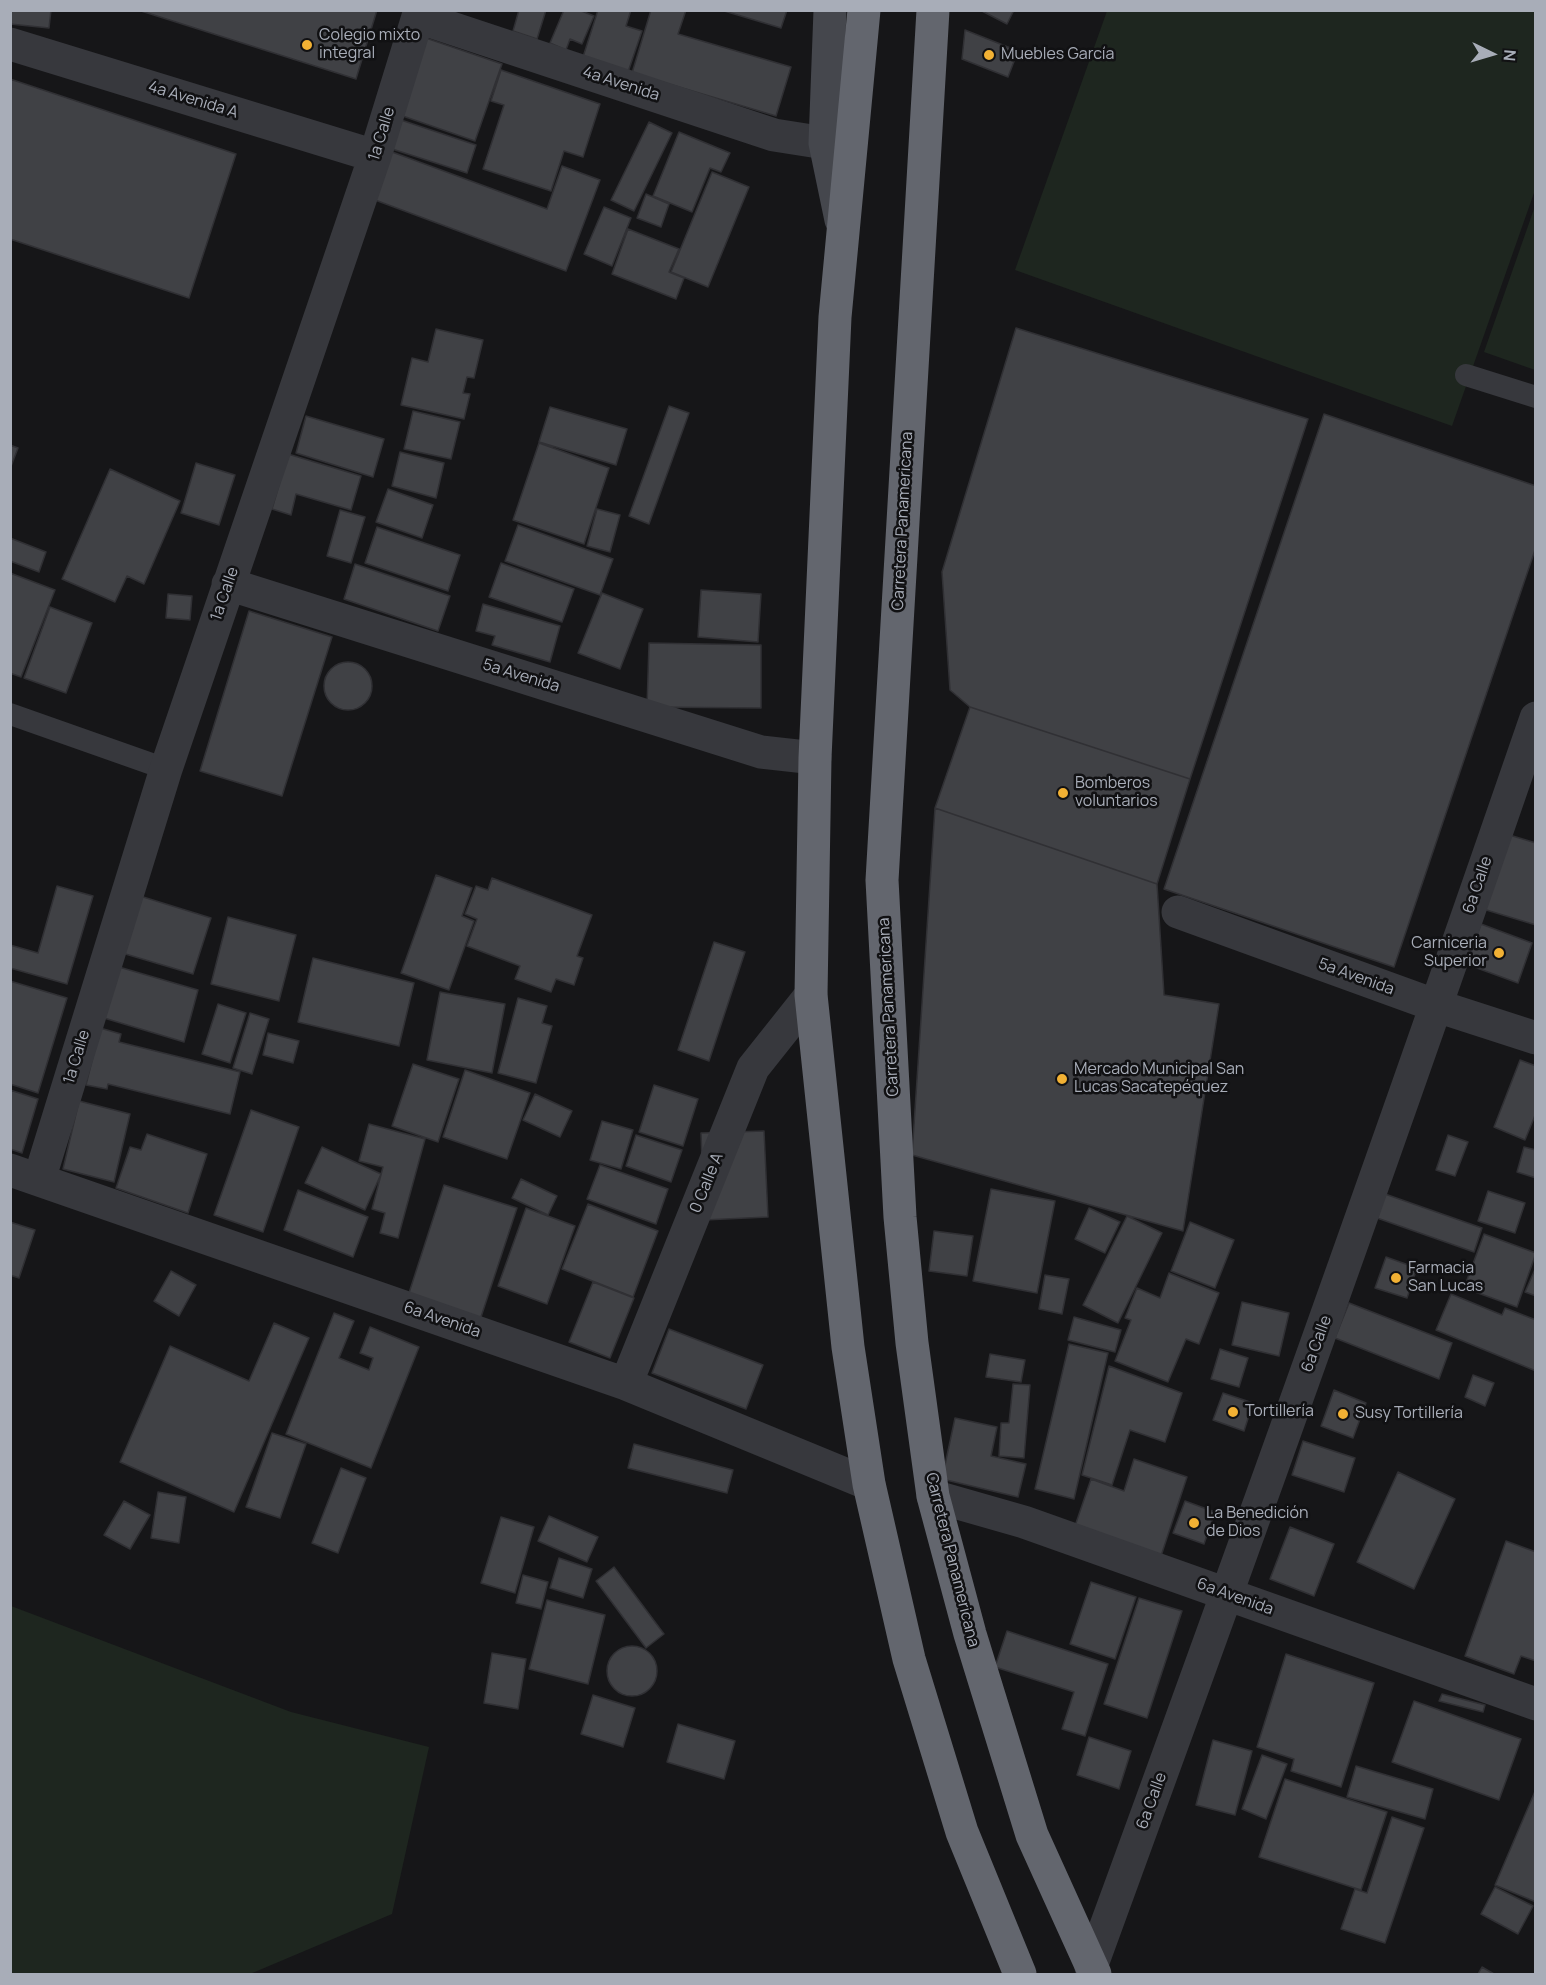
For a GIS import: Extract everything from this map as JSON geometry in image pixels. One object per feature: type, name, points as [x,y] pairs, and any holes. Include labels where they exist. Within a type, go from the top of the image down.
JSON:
[{"type":"highway","points":[[864,10],[835,317],[815,758],[811,995],[848,1347],[870,1484],[909,1659],[962,1832],[1020,1974]]},
{"type":"highway","name":"Carretera Panamericana","points":[[933,10],[882,880],[900,1218],[912,1343],[933,1496],[970,1634],[1032,1836],[1093,1971]]},
{"type":"main road","points":[[830,10],[825,143],[842,228]]},
{"type":"street","name":"4a Avenida","points":[[419,14],[774,135],[825,143]]},
{"type":"street","name":"1a Calle","points":[[25,1175],[375,156],[419,14]]},
{"type":"street","name":"4a Avenida A","points":[[10,44],[375,156]]},
{"type":"street","name":"5a Avenida","points":[[228,584],[761,752],[815,758]]},
{"type":"street","name":"6a Calle","points":[[1093,1971],[1437,1006],[1536,718]]},
{"type":"street","name":"5a Avenida","points":[[1178,912],[1437,1006],[1536,1038]]},
{"type":"street","name":"0 Calle A","points":[[626,1384],[753,1068],[811,995]]},
{"type":"street","name":"6a Avenida","points":[[25,1175],[626,1384],[870,1484]]},
{"type":"street","name":"6a Avenida","points":[[933,1496],[1024,1522],[1536,1704]]},
{"type":"lane","points":[[1466,375],[1536,398]]},
{"type":"lane","points":[[10,714],[166,769]]},
{"type":"shaded area","points":[[1107,11],[1535,11],[1535,190],[1452,426],[1015,270]]},
{"type":"shaded area","points":[[1535,206],[1535,370],[1484,352]]},
{"type":"shaded area","points":[[11,1606],[291,1712],[429,1747],[392,1914],[250,1974],[11,1974]]},
{"type":"building","points":[[10,10],[51,10],[49,28],[10,24]]},
{"type":"building","name":"Colegio mixto integral","points":[[138,10],[377,10],[356,79]]},
{"type":"building","points":[[519,10],[546,10],[537,39],[513,31]]},
{"type":"building","points":[[564,10],[579,10],[594,16],[582,44],[570,39],[566,50],[550,43]]},
{"type":"building","points":[[598,10],[631,10],[626,26],[642,31],[628,72],[583,57]]},
{"type":"building","points":[[651,10],[686,10],[678,34],[791,67],[776,116],[632,73]]},
{"type":"building","points":[[721,10],[787,10],[781,28]]},
{"type":"building","points":[[980,10],[1014,10],[1007,24]]},
{"type":"building","name":"Muebles García","points":[[965,30],[1018,51],[1008,77],[962,59]]},
{"type":"building","points":[[423,37],[502,64],[475,141],[397,114]]},
{"type":"building","points":[[501,70],[600,104],[583,157],[564,151],[551,191],[483,169],[504,105],[491,101]]},
{"type":"building","points":[[10,79],[236,154],[189,298],[10,239]]},
{"type":"building","points":[[398,119],[476,145],[467,173],[389,148]]},
{"type":"building","points":[[649,122],[672,133],[634,211],[611,200]]},
{"type":"building","points":[[679,132],[730,153],[721,172],[710,168],[692,212],[653,196]]},
{"type":"building","points":[[384,149],[547,209],[562,166],[600,180],[566,271],[367,197]]},
{"type":"building","points":[[712,172],[749,187],[708,287],[671,272]]},
{"type":"building","points":[[646,194],[669,204],[661,227],[637,218]]},
{"type":"building","points":[[604,207],[631,218],[612,266],[584,254]]},
{"type":"building","points":[[628,229],[679,249],[669,272],[684,278],[676,299],[612,274]]},
{"type":"building","points":[[1016,328],[1308,419],[1190,779],[970,707],[950,690],[942,572]]},
{"type":"building","points":[[436,329],[483,340],[474,378],[467,377],[463,393],[470,394],[464,419],[401,405],[412,358],[428,362]]},
{"type":"building","points":[[669,406],[689,413],[649,524],[629,516]]},
{"type":"building","points":[[550,407],[627,429],[616,465],[539,442]]},
{"type":"building","points":[[413,411],[460,422],[451,459],[404,449]]},
{"type":"building","points":[[1324,414],[1536,486],[1536,547],[1394,967],[1164,889]]},
{"type":"building","points":[[306,416],[384,439],[373,477],[296,453]]},
{"type":"building","points":[[539,443],[609,468],[584,544],[513,520]]},
{"type":"building","points":[[10,445],[18,448],[10,469]]},
{"type":"building","points":[[400,452],[444,463],[436,498],[392,486]]},
{"type":"building","points":[[288,454],[361,476],[351,510],[296,494],[291,515],[272,509]]},
{"type":"building","points":[[196,463],[235,475],[219,525],[181,513]]},
{"type":"building","points":[[110,469],[180,501],[144,584],[127,576],[115,602],[62,579]]},
{"type":"building","points":[[388,489],[433,505],[422,538],[376,522]]},
{"type":"building","points":[[597,509],[620,515],[610,552],[587,546]]},
{"type":"building","points":[[340,510],[365,517],[351,563],[327,556]]},
{"type":"building","points":[[518,525],[613,559],[600,595],[505,561]]},
{"type":"building","points":[[377,527],[460,555],[448,591],[365,563]]},
{"type":"building","points":[[10,538],[46,552],[39,572],[10,561]]},
{"type":"building","points":[[501,563],[574,589],[562,622],[489,597]]},
{"type":"building","points":[[355,564],[450,596],[438,631],[344,599]]},
{"type":"building","points":[[10,573],[55,590],[21,677],[10,673]]},
{"type":"building","points":[[701,590],[761,594],[758,642],[698,637]]},
{"type":"building","points":[[602,593],[643,609],[620,669],[578,653]]},
{"type":"building","points":[[168,594],[192,596],[190,620],[166,618]]},
{"type":"building","points":[[483,604],[560,626],[550,662],[492,645],[495,636],[476,631]]},
{"type":"building","points":[[50,607],[92,623],[66,693],[24,678]]},
{"type":"building","points":[[249,611],[332,637],[282,796],[200,771]]},
{"type":"building","points":[[649,643],[761,645],[761,708],[647,707]]},
{"type":"building","points":[[348,662],[365,669],[372,686],[365,703],[348,710],[331,703],[324,686],[331,669]]},
{"type":"building","name":"Bomberos voluntarios","points":[[970,707],[1190,779],[1157,884],[935,808]]},
{"type":"building","name":"Mercado Municipal San Lucas Sacatepéquez","points":[[935,808],[1157,884],[1164,995],[1219,1004],[1183,1231],[912,1155]]},
{"type":"building","points":[[1506,834],[1536,843],[1536,925],[1483,909]]},
{"type":"building","points":[[436,875],[472,888],[462,916],[474,921],[449,990],[401,973]]},
{"type":"building","points":[[492,878],[592,915],[577,956],[583,958],[574,985],[556,979],[551,992],[515,979],[520,966],[467,946],[477,919],[465,914],[476,886],[488,890]]},
{"type":"building","points":[[57,886],[93,896],[67,984],[10,968],[10,945],[38,953]]},
{"type":"building","points":[[140,896],[211,918],[193,974],[122,953]]},
{"type":"building","points":[[228,917],[296,935],[279,1001],[211,984]]},
{"type":"building","name":"Carniceria Superior","points":[[1481,924],[1532,943],[1518,983],[1466,964]]},
{"type":"building","points":[[714,942],[745,952],[709,1061],[678,1050]]},
{"type":"building","points":[[313,958],[414,983],[399,1046],[298,1022]]},
{"type":"building","points":[[119,967],[198,990],[184,1042],[104,1018]]},
{"type":"building","points":[[10,981],[67,998],[38,1093],[10,1084]]},
{"type":"building","points":[[440,992],[505,1004],[492,1073],[427,1060]]},
{"type":"building","points":[[518,998],[547,1006],[542,1023],[552,1026],[536,1083],[498,1073]]},
{"type":"building","points":[[218,1004],[246,1013],[230,1063],[202,1054]]},
{"type":"building","points":[[250,1013],[269,1019],[252,1074],[233,1068]]},
{"type":"building","points":[[100,1028],[121,1034],[119,1042],[240,1072],[230,1114],[108,1084],[107,1089],[86,1085]]},
{"type":"building","points":[[268,1033],[299,1041],[293,1063],[263,1055]]},
{"type":"building","points":[[1520,1060],[1536,1066],[1536,1113],[1525,1140],[1494,1127]]},
{"type":"building","points":[[413,1064],[459,1079],[438,1142],[392,1126]]},
{"type":"building","points":[[465,1070],[530,1093],[507,1159],[443,1137]]},
{"type":"building","points":[[654,1085],[698,1099],[683,1146],[639,1132]]},
{"type":"building","points":[[10,1090],[38,1099],[22,1153],[10,1149]]},
{"type":"building","points":[[535,1094],[572,1111],[560,1137],[523,1120]]},
{"type":"building","points":[[79,1101],[130,1114],[114,1182],[63,1169]]},
{"type":"building","points":[[251,1110],[299,1127],[263,1232],[214,1215]]},
{"type":"building","points":[[602,1121],[633,1130],[621,1169],[590,1160]]},
{"type":"building","points":[[369,1124],[425,1139],[398,1238],[380,1233],[385,1213],[372,1209],[383,1167],[359,1161]]},
{"type":"building","points":[[764,1131],[768,1217],[704,1220],[701,1133]]},
{"type":"building","points":[[147,1134],[207,1154],[188,1213],[116,1188],[130,1147],[141,1150]]},
{"type":"building","points":[[636,1135],[682,1150],[671,1182],[626,1166]]},
{"type":"building","points":[[1448,1135],[1468,1142],[1455,1176],[1436,1170]]},
{"type":"building","points":[[322,1147],[381,1174],[365,1210],[305,1183]]},
{"type":"building","points":[[1524,1147],[1536,1150],[1536,1178],[1517,1172]]},
{"type":"building","points":[[600,1165],[668,1189],[656,1224],[587,1199]]},
{"type":"building","points":[[521,1179],[557,1196],[548,1215],[512,1198]]},
{"type":"building","points":[[444,1185],[517,1208],[480,1320],[408,1296]]},
{"type":"building","points":[[991,1189],[1055,1201],[1037,1293],[973,1281]]},
{"type":"building","points":[[298,1190],[368,1217],[353,1257],[284,1230]]},
{"type":"building","points":[[1488,1191],[1525,1203],[1515,1233],[1478,1221]]},
{"type":"building","points":[[1385,1194],[1482,1228],[1474,1252],[1377,1218]]},
{"type":"building","points":[[588,1204],[658,1231],[633,1297],[562,1269]]},
{"type":"building","points":[[526,1208],[575,1226],[547,1304],[498,1286]]},
{"type":"building","points":[[1089,1208],[1120,1222],[1105,1253],[1075,1239]]},
{"type":"building","points":[[1127,1216],[1162,1233],[1118,1323],[1083,1305]]},
{"type":"building","points":[[10,1222],[35,1230],[19,1278],[10,1275]]},
{"type":"building","points":[[1190,1222],[1234,1240],[1215,1288],[1171,1271]]},
{"type":"building","points":[[934,1231],[973,1236],[967,1276],[929,1271]]},
{"type":"building","points":[[1484,1234],[1536,1253],[1517,1307],[1464,1288]]},
{"type":"building","name":"Farmacia San Lucas","points":[[1386,1257],[1417,1268],[1407,1298],[1375,1288]]},
{"type":"building","points":[[1536,1267],[1536,1296],[1525,1292]]},
{"type":"building","points":[[171,1271],[196,1285],[179,1316],[154,1301]]},
{"type":"building","points":[[1169,1273],[1219,1293],[1199,1344],[1186,1339],[1168,1382],[1115,1361],[1131,1320],[1125,1318],[1137,1288],[1160,1298]]},
{"type":"building","points":[[1045,1275],[1069,1279],[1062,1314],[1039,1309]]},
{"type":"building","points":[[593,1282],[634,1298],[610,1358],[569,1342]]},
{"type":"building","points":[[1451,1294],[1502,1315],[1505,1308],[1536,1320],[1536,1371],[1436,1330]]},
{"type":"building","points":[[1242,1302],[1289,1313],[1279,1356],[1232,1345]]},
{"type":"building","points":[[1349,1303],[1452,1343],[1439,1379],[1335,1338]]},
{"type":"building","points":[[334,1313],[354,1321],[339,1358],[369,1370],[373,1358],[360,1353],[370,1327],[419,1347],[371,1468],[286,1434]]},
{"type":"building","points":[[1074,1317],[1121,1330],[1115,1352],[1068,1340]]},
{"type":"building","points":[[274,1323],[309,1338],[234,1512],[120,1462],[170,1346],[249,1381]]},
{"type":"building","points":[[669,1329],[763,1365],[746,1409],[652,1373]]},
{"type":"building","points":[[1069,1344],[1108,1353],[1074,1499],[1035,1489]]},
{"type":"building","points":[[1220,1349],[1248,1358],[1239,1387],[1211,1379]]},
{"type":"building","points":[[990,1354],[1025,1360],[1021,1382],[986,1377]]},
{"type":"building","points":[[1109,1366],[1182,1393],[1165,1442],[1130,1430],[1112,1485],[1082,1475]]},
{"type":"building","points":[[1473,1375],[1494,1383],[1485,1406],[1465,1397]]},
{"type":"building","points":[[1013,1384],[1030,1385],[1024,1458],[999,1456],[1001,1423],[1009,1423]]},
{"type":"building","name":"Susy Tortillería","points":[[1334,1390],[1366,1403],[1353,1438],[1321,1426]]},
{"type":"building","name":"Tortillería","points":[[1223,1393],[1253,1403],[1244,1431],[1213,1420]]},
{"type":"building","points":[[955,1418],[997,1427],[991,1456],[1026,1464],[1018,1497],[942,1479]]},
{"type":"building","points":[[272,1433],[306,1444],[280,1518],[246,1507]]},
{"type":"building","points":[[1303,1441],[1355,1458],[1344,1492],[1292,1475]]},
{"type":"building","points":[[634,1444],[733,1470],[727,1493],[628,1468]]},
{"type":"building","points":[[1134,1459],[1187,1477],[1161,1556],[1075,1526],[1091,1479],[1124,1491]]},
{"type":"building","points":[[341,1468],[366,1478],[338,1553],[312,1543]]},
{"type":"building","points":[[1398,1472],[1455,1499],[1414,1589],[1357,1562]]},
{"type":"building","points":[[158,1492],[186,1497],[179,1543],[151,1538]]},
{"type":"building","points":[[124,1501],[150,1515],[130,1549],[104,1535]]},
{"type":"building","name":"La Benedición de Dios","points":[[1185,1501],[1215,1512],[1204,1544],[1173,1533]]},
{"type":"building","points":[[549,1516],[598,1537],[587,1562],[538,1541]]},
{"type":"building","points":[[501,1517],[534,1527],[515,1593],[481,1583]]},
{"type":"building","points":[[1290,1527],[1334,1544],[1314,1596],[1270,1579]]},
{"type":"building","points":[[1506,1541],[1536,1552],[1536,1661],[1521,1656],[1514,1674],[1465,1656]]},
{"type":"building","points":[[559,1558],[592,1569],[583,1598],[550,1588]]},
{"type":"building","points":[[614,1567],[664,1634],[646,1648],[596,1581]]},
{"type":"building","points":[[523,1575],[548,1582],[541,1609],[516,1603]]},
{"type":"building","points":[[1091,1582],[1136,1597],[1115,1659],[1070,1644]]},
{"type":"building","points":[[1139,1598],[1182,1611],[1147,1718],[1104,1704]]},
{"type":"building","points":[[547,1600],[605,1615],[588,1684],[529,1669]]},
{"type":"building","points":[[1007,1631],[1108,1664],[1085,1736],[1062,1729],[1074,1692],[995,1667]]},
{"type":"building","points":[[632,1646],[650,1653],[657,1671],[650,1689],[632,1696],[614,1689],[607,1671],[614,1653]]},
{"type":"building","points":[[492,1653],[526,1659],[518,1709],[484,1703]]},
{"type":"building","points":[[1286,1654],[1374,1683],[1341,1787],[1291,1771],[1294,1759],[1257,1747]]},
{"type":"building","points":[[1442,1694],[1485,1705],[1483,1712],[1439,1701]]},
{"type":"building","points":[[593,1695],[635,1708],[623,1747],[581,1734]]},
{"type":"building","points":[[1414,1701],[1521,1739],[1499,1800],[1392,1762]]},
{"type":"building","points":[[678,1724],[735,1741],[724,1779],[667,1762]]},
{"type":"building","points":[[1089,1737],[1131,1751],[1119,1789],[1077,1775]]},
{"type":"building","points":[[1213,1740],[1252,1751],[1235,1815],[1196,1805]]},
{"type":"building","points":[[1262,1755],[1287,1764],[1266,1819],[1242,1809]]},
{"type":"building","points":[[1356,1766],[1433,1789],[1425,1819],[1347,1797]]},
{"type":"building","points":[[1285,1779],[1387,1812],[1361,1890],[1259,1857]]},
{"type":"building","points":[[1536,1789],[1536,1902],[1495,1885]]},
{"type":"building","points":[[1392,1817],[1424,1828],[1385,1943],[1341,1929],[1355,1889],[1367,1893]]},
{"type":"building","points":[[1495,1887],[1533,1906],[1518,1934],[1481,1914]]},
{"type":"building","points":[[1482,1967],[1494,1974],[1478,1974]]},
{"type":"place","name":"Colegio mixto integral","points":[[307,45]]},
{"type":"place","name":"Muebles García","points":[[989,55]]},
{"type":"place","name":"Bomberos voluntarios","points":[[1063,793]]},
{"type":"place","name":"Carniceria Superior","points":[[1499,953]]},
{"type":"place","name":"Mercado Municipal San Lucas Sacatepéquez","points":[[1062,1079]]},
{"type":"place","name":"Farmacia San Lucas","points":[[1396,1278]]},
{"type":"place","name":"Tortillería","points":[[1233,1412]]},
{"type":"place","name":"Susy Tortillería","points":[[1343,1414]]},
{"type":"place","name":"La Benedición de Dios","points":[[1194,1523]]}]
